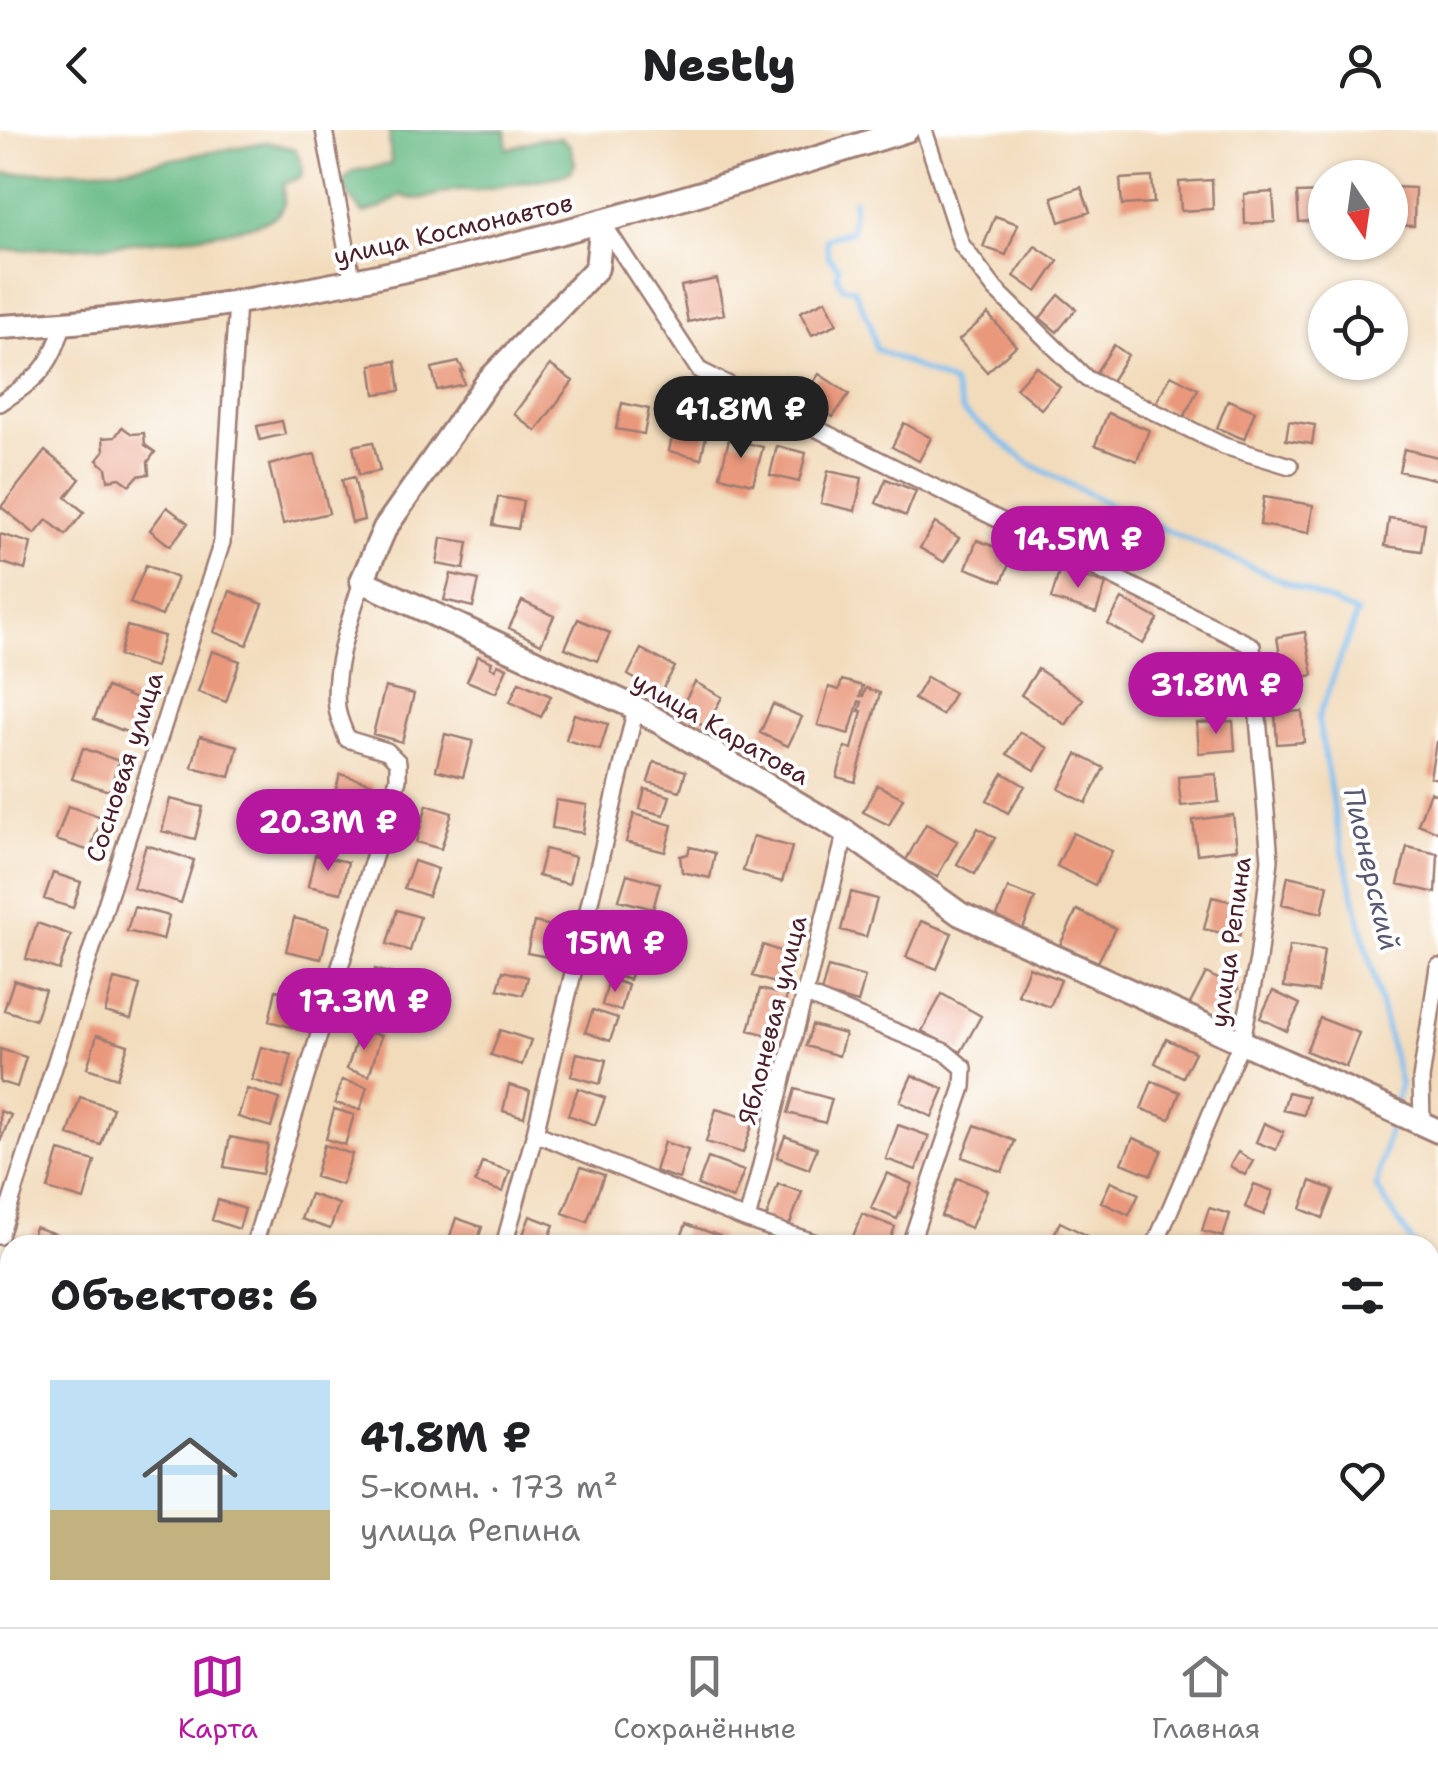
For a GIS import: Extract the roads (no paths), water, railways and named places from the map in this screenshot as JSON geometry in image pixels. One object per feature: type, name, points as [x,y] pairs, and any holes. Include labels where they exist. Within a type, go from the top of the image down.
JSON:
[{"type":"street","points":[[324,130],[353,282]]},
{"type":"street","name":"улица Космонавтов","points":[[0,326],[63,324],[237,302],[353,282],[602,222],[908,130]]},
{"type":"street","points":[[924,130],[962,244],[994,288],[1087,379],[1224,446],[1290,466]]},
{"type":"street","points":[[257,1235],[398,779],[398,762],[386,750],[346,740],[337,708],[338,676],[362,581],[385,528],[488,380],[598,268],[602,222]]},
{"type":"street","name":"улица Репина","points":[[602,222],[699,370],[1252,646],[1270,860],[1258,959],[1242,1040],[1159,1235]]},
{"type":"street","name":"Сосновая улица","points":[[0,1235],[222,542],[237,302]]},
{"type":"street","points":[[0,403],[37,379],[57,349],[63,324]]},
{"type":"street","name":"улица Каратова","points":[[362,581],[636,708],[846,832],[960,914],[1430,1127]]},
{"type":"street","points":[[507,1235],[535,1133],[636,708]]},
{"type":"street","name":"Яблоневая улица","points":[[748,1220],[846,832]]},
{"type":"street","points":[[1430,1127],[1421,1080],[1438,968]]},
{"type":"street","points":[[804,994],[946,1052],[964,1068],[963,1087],[913,1235]]},
{"type":"street","points":[[535,1133],[792,1235]]},
{"type":"waterway","name":"Пионерский","points":[[854,200],[851,231],[826,238],[828,256],[838,267],[837,276],[843,287],[854,289],[870,323],[876,349],[953,384],[963,412],[1030,464],[1123,511],[1357,613],[1318,719],[1338,831],[1400,1083],[1396,1101]]},
{"type":"waterway","points":[[1391,1121],[1376,1187],[1407,1235]]}]
